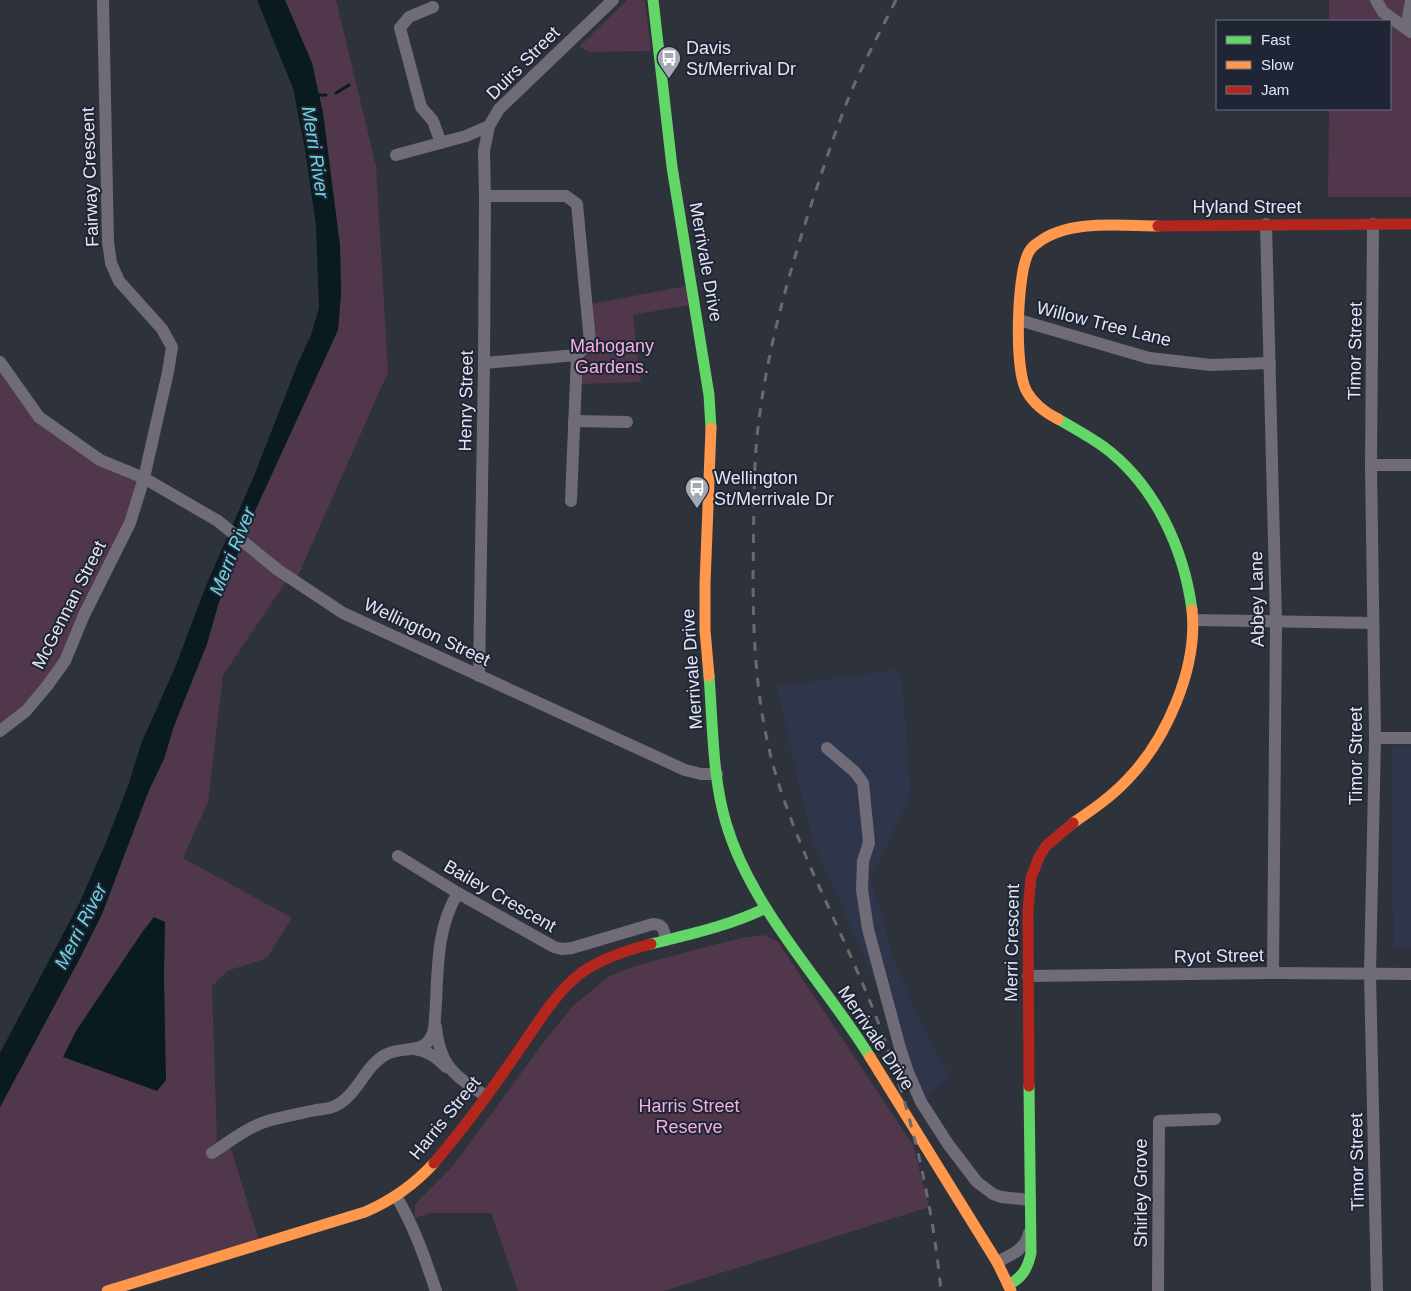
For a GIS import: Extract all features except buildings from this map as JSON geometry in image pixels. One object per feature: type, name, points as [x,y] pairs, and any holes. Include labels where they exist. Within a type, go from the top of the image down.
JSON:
[{"type":"street","name":"Fairway Crescent","points":[[103,0],[110,263],[119,281],[162,330],[172,347],[144,478]]},
{"type":"street","name":"Duirs Street","points":[[396,155],[466,136],[489,126],[499,109],[613,0]]},
{"type":"street","name":"Merrivale Drive","points":[[654,0],[672,168],[709,396],[711,438],[704,584],[705,630],[717,774],[721,802],[732,843],[748,878],[766,908],[864,1047],[997,1262],[1009,1288]]},
{"type":"street","points":[[1376,0],[1383,12],[1409,30]]},
{"type":"street","points":[[1409,30],[1411,1]]},
{"type":"street","points":[[433,7],[409,17],[400,28],[421,107],[433,121],[441,143]]},
{"type":"street","name":"Henry Street","points":[[479,676],[484,363],[484,151],[489,126]]},
{"type":"street","points":[[484,363],[577,355],[590,342],[577,204],[566,196],[485,196]]},
{"type":"street","name":"Hyland Street","points":[[1084,226],[1373,224],[1410,222]]},
{"type":"street","name":"Abbey Lane","points":[[1266,224],[1276,621],[1273,973]]},
{"type":"street","name":"Timor Street","points":[[1373,224],[1371,465],[1375,738],[1370,974],[1377,1290]]},
{"type":"street","name":"Merri Crescent","points":[[1009,1288],[1020,1279],[1029,1264],[1031,1247],[1028,976],[1031,875],[1038,857],[1052,839],[1110,797],[1137,769],[1149,753],[1174,708],[1181,688],[1193,620],[1185,575],[1176,545],[1166,522],[1149,494],[1126,467],[1106,449],[1034,403],[1024,388],[1021,378],[1019,360],[1019,294],[1022,270],[1027,255],[1041,240],[1071,227],[1084,226]]},
{"type":"street","name":"Willow Tree Lane","points":[[1019,320],[1149,358],[1211,365],[1270,364]]},
{"type":"street","points":[[571,500],[577,355]]},
{"type":"street","name":"Wellington Street","points":[[0,362],[39,417],[100,460],[144,478],[218,521],[278,570],[343,613],[684,770],[701,774],[717,774]]},
{"type":"street","points":[[574,421],[627,422]]},
{"type":"street","points":[[1371,465],[1411,464]]},
{"type":"street","name":"McGennan Street","points":[[0,731],[26,711],[47,686],[64,661],[84,615],[130,523],[144,478]]},
{"type":"street","points":[[1193,620],[1372,623]]},
{"type":"street","points":[[1375,738],[1411,738]]},
{"type":"street","points":[[827,748],[855,772],[863,783],[869,843],[863,861],[862,890],[868,930],[900,1048],[921,1102],[948,1144],[977,1182],[993,1194],[1001,1197],[1030,1200]]},
{"type":"street","name":"Bailey Crescent","points":[[398,856],[458,893],[549,945],[558,948],[572,948],[653,924],[658,924],[663,928],[666,940]]},
{"type":"street","points":[[212,1153],[242,1132],[262,1123],[334,1107],[346,1099],[368,1070],[380,1058],[394,1051],[421,1047],[429,1041],[433,1035],[435,1019],[442,934],[448,911],[458,893]]},
{"type":"street","name":"Harris Street","points":[[108,1291],[353,1216],[396,1196],[411,1186],[437,1160],[486,1096],[559,994],[581,973],[604,960],[632,949],[724,926],[743,920],[766,908]]},
{"type":"street","name":"Ryot Street","points":[[1028,976],[1273,973],[1411,974]]},
{"type":"street","points":[[435,1019],[439,1045],[445,1062],[457,1077]]},
{"type":"street","points":[[411,1049],[424,1051],[434,1056],[457,1077],[486,1096]]},
{"type":"street","name":"Shirley Grove","points":[[1158,1291],[1159,1121],[1215,1119]]},
{"type":"street","points":[[396,1196],[408,1216],[417,1237],[436,1291]]},
{"type":"street","name":"Merri Crescent","points":[[997,1262],[1020,1250],[1029,1236],[1030,1228]]},
{"type":"shaded area","points":[[893,670],[901,672],[911,792],[878,864],[869,872],[893,956],[917,1014],[950,1077],[926,1098],[813,841],[776,687]]},
{"type":"shaded area","points":[[1392,746],[1411,746],[1411,948],[1393,948]]},
{"type":"green space","points":[[285,0],[336,0],[376,166],[388,372],[295,581],[289,577],[223,675],[208,802],[183,858],[292,918],[267,958],[227,971],[212,986],[217,1143],[229,1142],[260,1243],[99,1291],[0,1291],[0,1107],[102,914],[149,790],[164,759],[174,726],[249,524],[338,330],[341,293],[340,246],[323,113],[312,63]]},
{"type":"green space","points":[[627,0],[643,0],[645,2],[651,51],[589,52],[579,47]]},
{"type":"green space","points":[[1329,0],[1411,0],[1411,197],[1328,197],[1329,110],[1391,110],[1391,20],[1329,20]]},
{"type":"green space","name":"Mahogany Gardens.","points":[[692,285],[695,304],[633,315],[641,382],[576,384],[577,355],[590,342],[586,305]]},
{"type":"green space","points":[[0,362],[39,417],[100,460],[144,478],[65,661],[0,731]]},
{"type":"green space","name":"Harris Street Reserve","points":[[764,935],[778,942],[913,1145],[929,1207],[664,1291],[518,1291],[491,1213],[431,1213],[415,1218],[415,1205],[453,1166],[546,1039],[573,1006],[608,977],[632,967],[717,944]]},
{"type":"water","name":"Merri River","points":[[257,0],[285,0],[312,63],[323,113],[340,246],[341,293],[338,330],[249,524],[218,605],[207,644],[174,726],[164,759],[149,790],[102,914],[0,1107],[0,1053],[80,902],[107,840],[129,783],[141,744],[174,670],[206,586],[254,476],[298,363],[311,335],[319,308],[316,226],[305,149],[293,88]]},
{"type":"water","points":[[154,917],[165,922],[166,1080],[157,1091],[63,1057],[76,1031]]},
{"type":"waterway","points":[[336,93],[349,85]]},
{"type":"waterway","name":"Merri River","points":[[315,95],[326,95]]},
{"type":"railway","points":[[896,0],[859,74],[838,125],[796,252],[772,343],[757,436],[754,487],[754,629],[758,686],[767,741],[774,769],[793,824],[873,1009],[897,1077],[908,1112],[925,1183],[932,1219],[941,1291]]},
{"type":"traffic: fast","points":[[653,0],[672,167],[709,395],[711,428]]},
{"type":"traffic: fast","points":[[1058,419],[1099,443],[1122,462],[1152,499],[1164,520],[1182,564],[1192,610]]},
{"type":"traffic: fast","points":[[709,676],[718,787],[726,823],[737,855],[770,915],[870,1057]]},
{"type":"traffic: fast","points":[[651,944],[724,925],[766,908]]},
{"type":"traffic: fast","points":[[1008,1285],[1024,1272],[1031,1253],[1029,1086]]},
{"type":"traffic: slow","points":[[1058,419],[1045,411],[1027,392],[1020,365],[1019,304],[1021,284],[1028,254],[1039,242],[1065,230],[1096,225],[1158,226]]},
{"type":"traffic: slow","points":[[709,676],[705,630],[705,584],[711,428]]},
{"type":"traffic: slow","points":[[1073,823],[1108,798],[1127,780],[1142,763],[1167,723],[1185,678],[1193,632],[1192,610]]},
{"type":"traffic: slow","points":[[870,1057],[997,1262],[1011,1291]]},
{"type":"traffic: slow","points":[[107,1291],[365,1212],[402,1191],[434,1163]]},
{"type":"traffic: jam","points":[[1158,226],[1411,224]]},
{"type":"traffic: jam","points":[[1029,1086],[1028,910],[1031,878],[1039,857],[1046,846],[1073,823]]},
{"type":"traffic: jam","points":[[434,1163],[487,1095],[546,1011],[571,981],[606,959],[651,944]]},
{"type":"place","name":"Davis St/Merrival Dr","points":[[669,79]]},
{"type":"place","name":"Wellington St/Merrivale Dr","points":[[697,509]]}]
